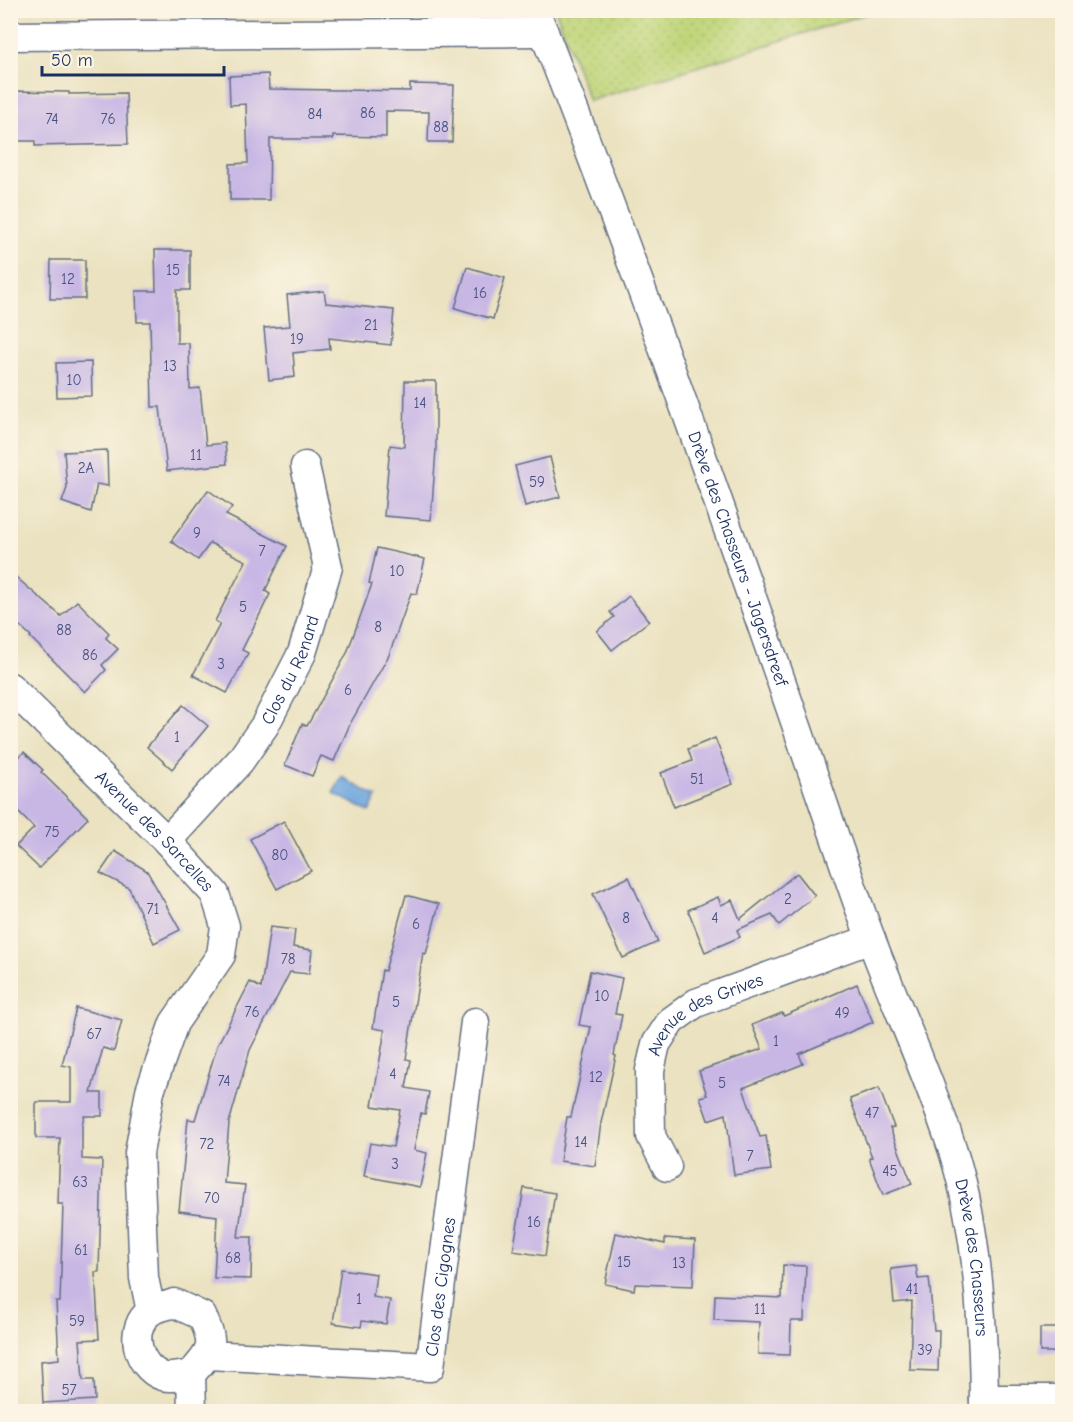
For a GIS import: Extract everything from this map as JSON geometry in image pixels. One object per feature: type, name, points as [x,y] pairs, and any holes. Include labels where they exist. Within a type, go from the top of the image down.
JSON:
[{"type":"street","points":[[10,36],[540,21]]},
{"type":"street","name":"Drève des Chasseurs - Jagersdreef","points":[[540,21],[625,244],[740,561],[871,939],[937,1108]]},
{"type":"street","name":"Clos du Renard","points":[[167,841],[240,761],[265,725],[302,652],[328,567],[305,466]]},
{"type":"street","name":"Avenue des Sarcelles","points":[[10,687],[167,841],[215,894],[225,926],[221,955],[174,1023],[150,1091],[139,1154],[144,1278],[152,1311]]},
{"type":"street","name":"Avenue des Grives","points":[[667,1167],[651,1136],[650,1070],[656,1044],[671,1021],[696,1003],[871,939]]},
{"type":"street","name":"Clos des Cigognes","points":[[199,1365],[430,1367],[475,1022]]},
{"type":"street","name":"Drève des Chasseurs","points":[[937,1108],[954,1155],[970,1229],[981,1313],[984,1405]]},
{"type":"street","points":[[192,1412],[199,1365],[210,1334],[202,1316],[174,1303],[152,1311],[141,1323],[137,1347],[147,1366],[164,1377],[199,1365]]},
{"type":"street","points":[[984,1405],[1062,1399]]},
{"type":"green space","points":[[556,10],[875,11],[589,101]]},
{"type":"water","points":[[342,777],[377,797],[369,812],[333,793]]},
{"type":"building","points":[[268,74],[269,89],[410,91],[410,84],[454,85],[452,142],[428,142],[429,112],[386,111],[386,137],[333,136],[333,139],[270,139],[269,200],[230,200],[230,164],[248,163],[246,104],[230,105],[229,76]]},
{"type":"building","points":[[10,91],[69,92],[69,94],[126,93],[128,144],[35,146],[35,141],[10,141]]},
{"type":"building","points":[[155,250],[190,250],[190,290],[177,290],[177,343],[189,343],[190,389],[200,388],[206,445],[225,443],[227,464],[167,471],[160,407],[152,407],[150,322],[137,322],[136,291],[156,291]]},
{"type":"building","points":[[51,260],[85,260],[85,299],[50,299]]},
{"type":"building","points":[[467,267],[505,278],[493,319],[455,308]]},
{"type":"building","points":[[324,291],[326,303],[394,310],[391,345],[329,338],[330,349],[293,353],[295,377],[269,380],[264,328],[290,326],[287,295]]},
{"type":"building","points":[[91,362],[92,396],[57,397],[56,363]]},
{"type":"building","points":[[405,381],[436,381],[436,449],[431,520],[384,516],[390,445],[404,447]]},
{"type":"building","points":[[107,450],[108,486],[97,484],[91,512],[62,502],[67,488],[64,452]]},
{"type":"building","points":[[550,457],[560,497],[525,506],[515,466]]},
{"type":"building","points":[[208,490],[232,507],[226,515],[287,546],[265,591],[270,594],[242,650],[248,653],[227,693],[193,675],[220,624],[215,621],[246,561],[210,543],[198,560],[171,541]]},
{"type":"building","points":[[377,548],[425,559],[417,594],[411,593],[389,655],[350,724],[334,761],[321,756],[312,776],[285,765],[302,724],[307,726],[347,653],[372,584],[369,583]]},
{"type":"building","points":[[10,572],[61,616],[77,601],[109,633],[106,638],[118,649],[102,665],[106,670],[85,692],[10,617]]},
{"type":"building","points":[[629,596],[649,621],[612,650],[597,631],[614,617],[610,612]]},
{"type":"building","points":[[183,705],[208,726],[172,769],[147,747]]},
{"type":"building","points":[[715,738],[733,784],[674,807],[661,773],[692,761],[688,749]]},
{"type":"building","points":[[24,752],[88,818],[39,868],[16,846],[34,828],[10,804],[10,766]]},
{"type":"building","points":[[284,821],[311,871],[277,889],[250,839]]},
{"type":"building","points":[[115,851],[147,871],[180,930],[154,943],[129,888],[100,873]]},
{"type":"building","points":[[797,873],[815,896],[779,925],[772,915],[737,930],[740,937],[705,952],[688,910],[718,897],[721,905],[732,900],[740,919]]},
{"type":"building","points":[[629,877],[658,942],[623,958],[593,894]]},
{"type":"building","points":[[406,895],[439,904],[426,954],[423,953],[406,1059],[411,1060],[406,1088],[429,1092],[425,1114],[421,1113],[414,1150],[427,1153],[420,1187],[364,1176],[370,1143],[393,1147],[400,1110],[372,1106],[385,1030],[373,1028],[382,970],[385,971]]},
{"type":"building","points":[[270,927],[295,930],[293,947],[312,950],[309,974],[290,972],[250,1050],[229,1123],[224,1183],[245,1185],[238,1237],[252,1237],[251,1279],[214,1278],[217,1216],[179,1211],[188,1119],[195,1120],[217,1046],[250,982],[261,988]]},
{"type":"building","points":[[590,971],[622,978],[615,1014],[622,1015],[595,1166],[560,1161],[567,1117],[571,1117],[591,1027],[579,1025]]},
{"type":"building","points":[[857,984],[873,1022],[799,1054],[803,1064],[743,1088],[760,1137],[766,1136],[771,1170],[734,1175],[726,1114],[708,1120],[700,1097],[707,1095],[699,1071],[762,1049],[752,1025],[782,1013],[784,1016]]},
{"type":"building","points":[[76,1008],[122,1020],[114,1051],[103,1048],[91,1093],[102,1093],[102,1116],[84,1116],[82,1126],[82,1159],[102,1160],[99,1272],[95,1272],[99,1339],[80,1340],[83,1380],[94,1380],[95,1400],[43,1403],[41,1361],[59,1359],[56,1302],[60,1302],[63,1204],[58,1204],[60,1138],[36,1138],[36,1102],[71,1102],[71,1067],[62,1065]]},
{"type":"building","points":[[879,1088],[894,1127],[890,1128],[912,1184],[883,1195],[869,1158],[872,1157],[850,1099]]},
{"type":"building","points":[[524,1188],[555,1193],[545,1256],[513,1251]]},
{"type":"building","points":[[616,1233],[665,1244],[665,1238],[695,1240],[693,1286],[635,1284],[634,1290],[605,1284]]},
{"type":"building","points":[[783,1265],[806,1266],[804,1321],[791,1321],[790,1355],[758,1354],[759,1322],[714,1320],[715,1295],[782,1298]]},
{"type":"building","points":[[916,1266],[918,1279],[929,1278],[934,1330],[939,1330],[938,1371],[910,1370],[912,1301],[894,1303],[891,1269]]},
{"type":"building","points":[[341,1269],[376,1274],[373,1297],[390,1300],[386,1324],[362,1321],[361,1327],[333,1323]]},
{"type":"building","points":[[1040,1328],[1062,1328],[1062,1352],[1040,1352]]}]
